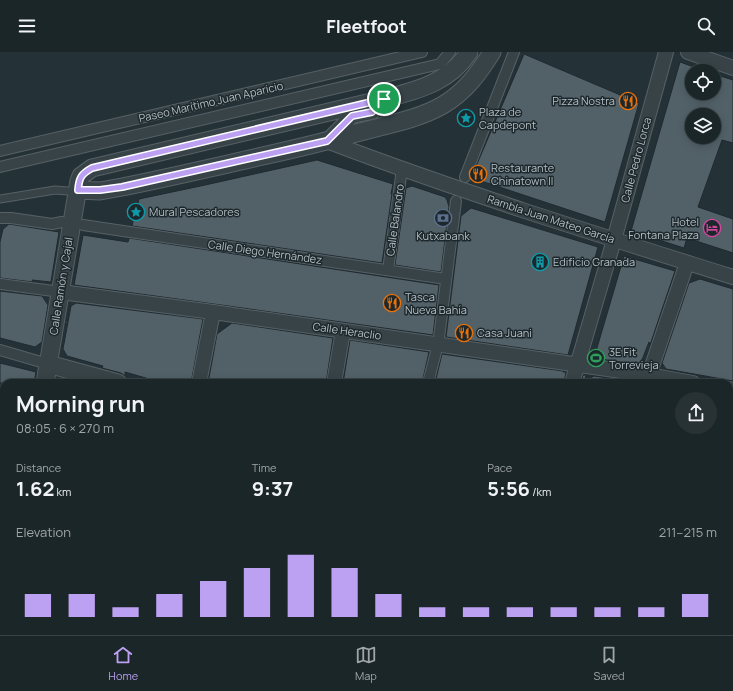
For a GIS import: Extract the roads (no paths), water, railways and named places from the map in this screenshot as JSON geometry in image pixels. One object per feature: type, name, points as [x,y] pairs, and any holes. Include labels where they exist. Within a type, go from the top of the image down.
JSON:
[{"type":"street","name":"Paseo Marítimo Juan Aparicio","points":[[0,151],[422,52]]},
{"type":"street","points":[[0,167],[440,64],[450,52]]},
{"type":"street","name":"Calle Ramón y Cajal","points":[[46,379],[79,181],[82,176],[92,168],[384,99],[430,85],[445,77],[457,68],[469,52]]},
{"type":"street","points":[[78,190],[100,190],[122,187],[327,141],[417,117],[444,104],[467,86],[478,74],[492,52]]},
{"type":"street","points":[[439,338],[446,279],[460,189],[514,52]]},
{"type":"street","name":"Calle Pedro Lorca","points":[[573,379],[614,240],[666,52]]},
{"type":"street","points":[[688,52],[733,68]]},
{"type":"street","points":[[327,141],[352,116],[372,112],[384,99]]},
{"type":"street","points":[[327,141],[460,189]]},
{"type":"street","name":"Calle Balandro","points":[[388,270],[402,169]]},
{"type":"street","name":"Rambla Juan Mateo García","points":[[460,189],[614,240],[733,277]]},
{"type":"street","points":[[0,218],[11,218],[52,224],[62,222]]},
{"type":"street","name":"Calle Diego Hernández","points":[[83,225],[446,279]]},
{"type":"street","points":[[649,375],[687,263]]},
{"type":"street","name":"Calle Heraclio","points":[[0,284],[213,312],[671,379]]},
{"type":"street","points":[[200,379],[213,312]]},
{"type":"street","points":[[335,379],[343,331]]},
{"type":"street","points":[[0,350],[103,379]]},
{"type":"street","points":[[429,379],[436,352]]},
{"type":"lane","points":[[0,199],[55,190],[78,190]]},
{"type":"place","name":"Pizza Nostra","points":[[628,101]]},
{"type":"place","name":"Plaza de Capdepont","points":[[466,118]]},
{"type":"place","name":"Restaurante Chinatown II","points":[[478,174]]},
{"type":"place","name":"Mural Pescadores","points":[[136,212]]},
{"type":"place","name":"Kutxabank","points":[[443,218]]},
{"type":"place","name":"Hotel Fontana Plaza","points":[[712,228]]},
{"type":"place","name":"Edificio Granada","points":[[540,262]]},
{"type":"place","name":"Tasca Nueva Bahía","points":[[392,303]]},
{"type":"place","name":"Casa Juani","points":[[464,333]]},
{"type":"place","name":"3E Fit Torrevieja","points":[[596,358]]}]
